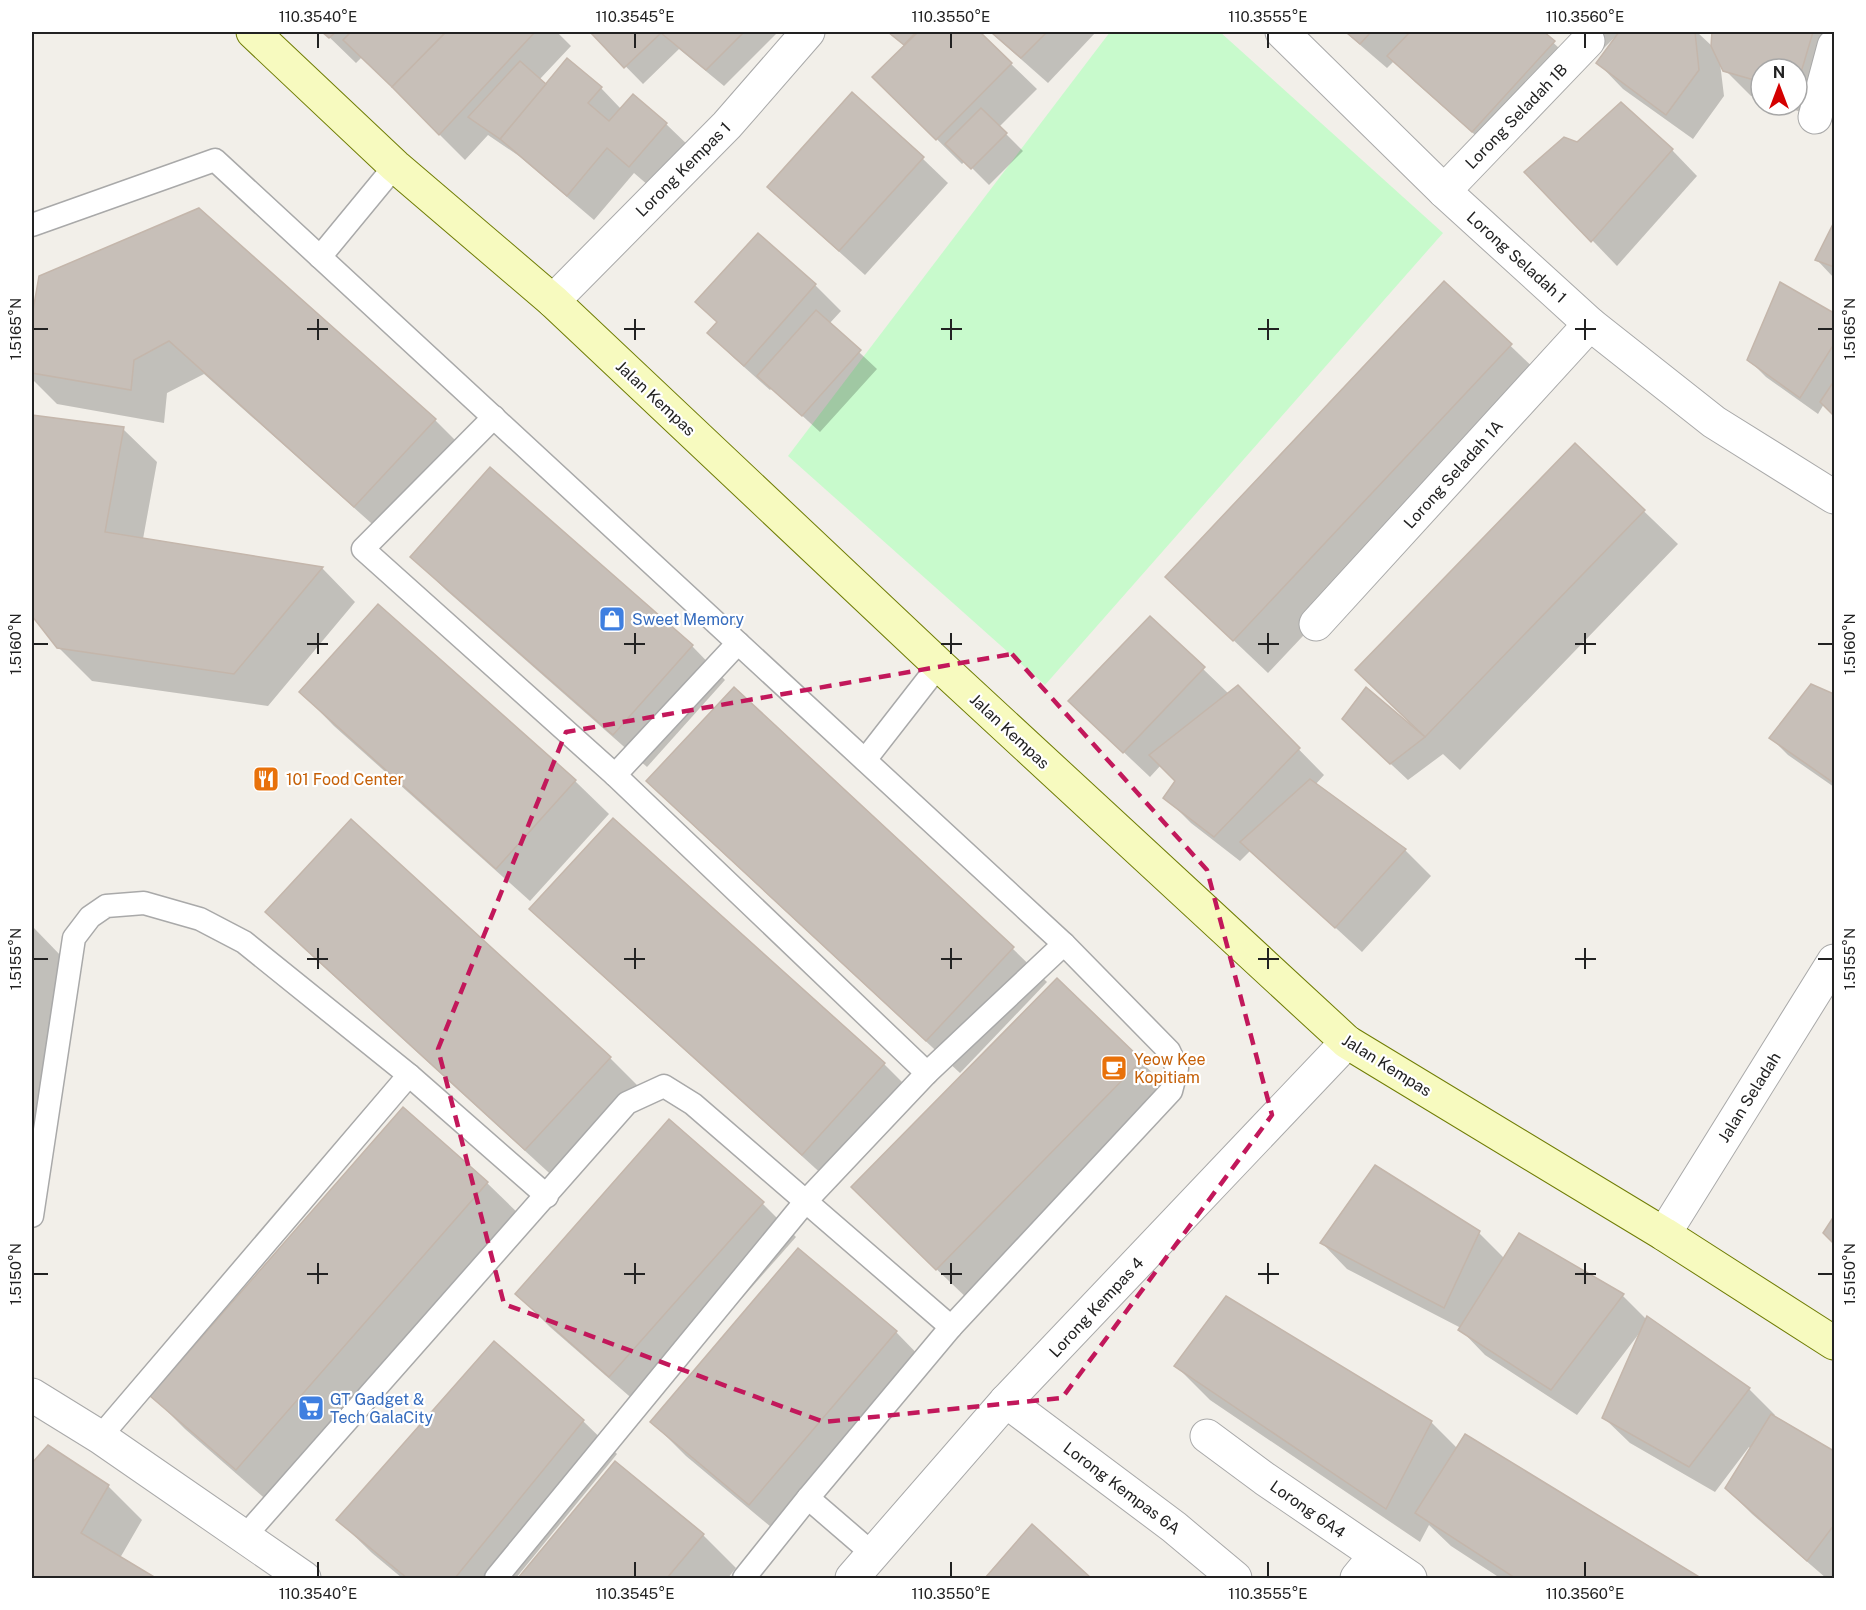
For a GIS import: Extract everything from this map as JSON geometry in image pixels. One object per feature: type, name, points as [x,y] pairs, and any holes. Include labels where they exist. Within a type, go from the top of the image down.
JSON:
[{"type":"street","name":"Jalan Kempas","points":[[253,32],[395,166],[553,301],[939,665],[1347,1042],[1664,1234],[1834,1343]]},
{"type":"street","name":"Lorong Kempas 1","points":[[553,301],[727,125],[808,32]]},
{"type":"street","name":"Lorong Seladah 1","points":[[1282,32],[1444,190],[1590,324],[1714,422],[1834,497]]},
{"type":"street","name":"Lorong Seladah 1B","points":[[1444,190],[1588,41]]},
{"type":"street","points":[[1815,117],[1834,46]]},
{"type":"street","name":"Lorong Seladah 1A","points":[[1316,624],[1590,324]]},
{"type":"street","name":"Jalan Seladah","points":[[1664,1234],[1834,961]]},
{"type":"street","name":"Lorong Kempas 4","points":[[852,1578],[1006,1401],[1347,1042]]},
{"type":"street","points":[[32,1395],[100,1437],[304,1578]]},
{"type":"street","name":"Lorong Kempas 6A","points":[[1006,1401],[1174,1527],[1235,1578]]},
{"type":"street","name":"Lorong 6A4","points":[[1207,1436],[1265,1479],[1366,1567],[1410,1578]]},
{"type":"lane","points":[[32,225],[215,160],[1064,944],[1169,1051],[1177,1068],[1171,1091],[951,1327],[744,1578]]},
{"type":"lane","points":[[320,257],[395,166]]},
{"type":"lane","points":[[494,417],[363,549],[615,775],[927,1073]]},
{"type":"lane","points":[[615,775],[738,643]]},
{"type":"lane","points":[[865,760],[939,665]]},
{"type":"lane","points":[[32,1216],[74,938],[90,917],[106,906],[144,903],[200,919],[244,942],[409,1075],[547,1196]]},
{"type":"lane","points":[[496,1578],[806,1201],[927,1073],[1064,944]]},
{"type":"lane","points":[[100,1437],[409,1075]]},
{"type":"lane","points":[[245,1536],[627,1103],[664,1086],[693,1104],[951,1327]]},
{"type":"lane","points":[[808,1498],[873,1554]]},
{"type":"highlighted area","points":[[1012,654],[1207,870],[1272,1115],[1062,1398],[824,1422],[504,1304],[438,1049],[566,732]]},
{"type":"green space","points":[[1110,32],[1220,32],[1443,233],[1045,685],[788,456]]},
{"type":"building","points":[[322,32],[336,32],[329,38]]},
{"type":"building","points":[[351,32],[446,32],[392,87],[343,40]]},
{"type":"building","points":[[446,32],[535,32],[439,135],[392,87]]},
{"type":"building","points":[[590,32],[660,32],[661,33],[624,68]]},
{"type":"building","points":[[744,32],[706,70],[661,33]]},
{"type":"building","points":[[888,32],[916,32],[904,45]]},
{"type":"building","points":[[918,32],[980,32],[1012,63],[936,140],[872,77]]},
{"type":"building","points":[[991,32],[1047,32],[1021,58]]},
{"type":"building","points":[[1346,32],[1371,32],[1360,44]]},
{"type":"building","points":[[1410,32],[1544,32],[1555,41],[1472,132],[1387,56]]},
{"type":"building","points":[[1619,32],[1695,32],[1699,70],[1666,115],[1596,63]]},
{"type":"building","points":[[1712,32],[1813,32],[1806,57],[1749,57],[1749,79],[1723,71],[1711,46]]},
{"type":"building","points":[[567,58],[602,87],[588,103],[609,121],[633,94],[667,123],[629,167],[607,148],[567,196],[500,139]]},
{"type":"building","points":[[520,61],[546,84],[500,139],[468,117]]},
{"type":"building","points":[[852,92],[924,157],[839,251],[767,187]]},
{"type":"building","points":[[1621,102],[1673,149],[1591,242],[1524,172],[1564,137],[1577,142]]},
{"type":"building","points":[[981,108],[1007,133],[971,169],[945,144]]},
{"type":"building","points":[[199,208],[436,419],[354,507],[169,341],[134,360],[131,390],[32,373],[32,316],[39,276]]},
{"type":"building","points":[[1834,222],[1834,267],[1815,260]]},
{"type":"building","points":[[758,233],[816,284],[744,366],[707,333],[717,322],[695,302]]},
{"type":"building","points":[[1444,281],[1512,344],[1233,641],[1165,577]]},
{"type":"building","points":[[1780,282],[1834,313],[1834,344],[1800,398],[1747,360]]},
{"type":"building","points":[[816,310],[861,350],[802,416],[757,376]]},
{"type":"building","points":[[1834,381],[1834,416],[1820,402]]},
{"type":"building","points":[[32,415],[124,427],[105,532],[323,567],[234,674],[57,648],[32,616]]},
{"type":"building","points":[[1575,443],[1645,510],[1425,737],[1355,670]]},
{"type":"building","points":[[490,467],[693,645],[613,735],[410,557]]},
{"type":"building","points":[[378,604],[576,780],[496,869],[299,692]]},
{"type":"building","points":[[1150,616],[1205,667],[1123,753],[1068,701]]},
{"type":"building","points":[[1811,684],[1834,694],[1834,783],[1769,738]]},
{"type":"building","points":[[1238,685],[1300,748],[1214,837],[1163,798],[1175,781],[1149,755]]},
{"type":"building","points":[[734,687],[1014,947],[926,1041],[646,781]]},
{"type":"building","points":[[1366,687],[1425,737],[1390,764],[1342,719]]},
{"type":"building","points":[[1310,779],[1406,849],[1335,928],[1240,842]]},
{"type":"building","points":[[613,818],[885,1063],[802,1155],[529,909]]},
{"type":"building","points":[[351,819],[611,1057],[525,1150],[265,912]]},
{"type":"building","points":[[1057,978],[1142,1060],[936,1270],[851,1187]]},
{"type":"building","points":[[403,1107],[488,1182],[236,1470],[150,1396]]},
{"type":"building","points":[[669,1119],[764,1202],[609,1377],[515,1294]]},
{"type":"building","points":[[1375,1165],[1480,1231],[1444,1308],[1320,1243]]},
{"type":"building","points":[[1834,1216],[1834,1244],[1823,1233]]},
{"type":"building","points":[[1519,1233],[1624,1294],[1551,1390],[1458,1330]]},
{"type":"building","points":[[798,1248],[897,1331],[749,1505],[650,1422]]},
{"type":"building","points":[[1226,1296],[1432,1421],[1386,1509],[1174,1366]]},
{"type":"building","points":[[1647,1316],[1750,1388],[1689,1467],[1602,1418]]},
{"type":"building","points":[[494,1341],[584,1420],[455,1578],[407,1578],[336,1520]]},
{"type":"building","points":[[1771,1414],[1834,1451],[1834,1525],[1807,1561],[1725,1488]]},
{"type":"building","points":[[1465,1434],[1701,1578],[1515,1578],[1415,1513]]},
{"type":"building","points":[[48,1445],[109,1485],[81,1533],[156,1578],[32,1578],[32,1463]]},
{"type":"building","points":[[615,1461],[704,1534],[667,1578],[518,1578]]},
{"type":"building","points":[[1032,1524],[1091,1578],[985,1578]]},
{"type":"place","name":"Sweet Memory","points":[[612,619]]},
{"type":"place","name":"101 Food Center","points":[[266,779]]},
{"type":"place","name":"Yeow Kee Kopitiam","points":[[1114,1068]]},
{"type":"place","name":"GT Gadget & Tech GalaCity","points":[[311,1408]]}]
